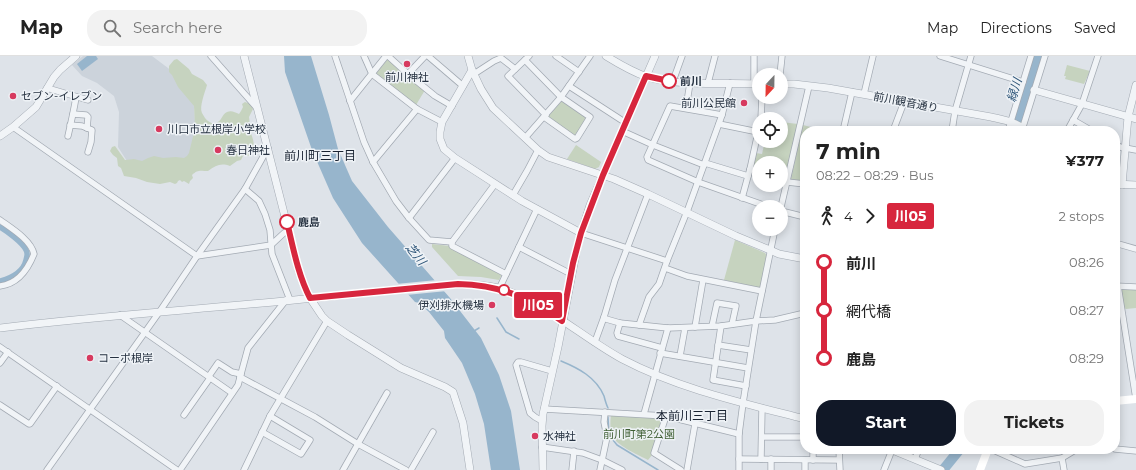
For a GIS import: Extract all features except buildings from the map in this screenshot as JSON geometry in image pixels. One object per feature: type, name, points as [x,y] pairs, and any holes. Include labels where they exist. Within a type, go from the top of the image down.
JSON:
[{"type":"main road","points":[[1120,401],[1136,399]]},
{"type":"main road","points":[[980,470],[988,454]]},
{"type":"street","points":[[0,136],[36,107],[54,77],[76,56]]},
{"type":"street","points":[[211,56],[258,109]]},
{"type":"street","points":[[244,56],[299,272],[310,298],[327,321],[348,335],[404,370],[446,387],[453,392],[463,423],[470,470]]},
{"type":"street","points":[[335,56],[364,142],[373,162],[396,202],[429,240],[452,242]]},
{"type":"street","points":[[364,56],[372,74],[417,109],[442,122]]},
{"type":"street","points":[[350,101],[387,56],[435,96],[452,106]]},
{"type":"street","points":[[408,74],[424,56]]},
{"type":"street","points":[[428,56],[463,86]]},
{"type":"street","points":[[468,56],[481,90],[493,108],[538,150],[548,157],[603,175],[779,254],[800,258]]},
{"type":"street","points":[[556,56],[579,72]]},
{"type":"street","points":[[526,138],[561,97],[590,56]]},
{"type":"street","points":[[606,56],[646,76],[690,83],[752,84]]},
{"type":"street","points":[[543,470],[542,421],[571,274],[581,233],[603,175],[655,56]]},
{"type":"street","points":[[673,81],[682,56]]},
{"type":"street","points":[[708,83],[716,56]]},
{"type":"street","points":[[754,56],[755,68]]},
{"type":"street","points":[[781,68],[782,56]]},
{"type":"street","points":[[864,94],[873,56]]},
{"type":"street","points":[[940,56],[1023,82]]},
{"type":"street","points":[[953,126],[955,111],[971,56]]},
{"type":"street","points":[[1010,126],[1032,56]]},
{"type":"street","points":[[1024,126],[1045,56]]},
{"type":"street","points":[[1070,126],[1082,104],[1098,56]]},
{"type":"street","points":[[515,69],[501,57],[473,72],[442,122],[440,139],[444,149],[495,184],[581,233],[667,261]]},
{"type":"street","points":[[527,58],[561,97],[590,117],[577,138],[545,116],[508,76],[527,58]]},
{"type":"street","points":[[686,108],[690,83]]},
{"type":"street","points":[[639,325],[649,297],[660,284],[667,261],[719,124],[730,83]]},
{"type":"street","name":"前川観音通り","points":[[788,84],[864,94],[1012,122],[1018,126]]},
{"type":"street","points":[[1120,174],[1125,148],[1128,117],[1134,101],[1136,85]]},
{"type":"street","points":[[569,86],[626,123]]},
{"type":"street","points":[[788,178],[809,86]]},
{"type":"street","points":[[47,88],[88,100]]},
{"type":"street","points":[[1034,90],[1136,119]]},
{"type":"street","points":[[844,126],[852,92]]},
{"type":"street","points":[[68,136],[74,114],[76,97]]},
{"type":"street","points":[[896,126],[904,102]]},
{"type":"street","points":[[722,115],[670,106],[647,157],[648,160],[698,182],[752,201]]},
{"type":"street","points":[[373,162],[417,109]]},
{"type":"street","points":[[74,114],[86,115],[88,117],[87,128]]},
{"type":"street","points":[[1073,120],[1083,126]]},
{"type":"street","points":[[719,124],[752,129]]},
{"type":"street","points":[[70,125],[82,126],[92,130],[88,152]]},
{"type":"street","points":[[13,126],[197,256],[271,245],[284,233]]},
{"type":"street","points":[[622,131],[652,145],[704,164],[748,176]]},
{"type":"street","points":[[1120,147],[1136,150]]},
{"type":"street","points":[[47,470],[245,189],[268,148]]},
{"type":"street","points":[[742,198],[754,148]]},
{"type":"street","points":[[513,195],[538,150]]},
{"type":"street","points":[[409,218],[455,158]]},
{"type":"street","points":[[788,182],[800,183]]},
{"type":"street","points":[[452,242],[495,184]]},
{"type":"street","points":[[1120,184],[1136,185]]},
{"type":"street","points":[[245,189],[259,201],[265,214],[270,230],[272,254],[288,300]]},
{"type":"street","points":[[594,342],[604,317],[615,280],[648,194]]},
{"type":"street","points":[[499,289],[538,209]]},
{"type":"street","points":[[788,213],[800,216]]},
{"type":"street","points":[[0,220],[26,240],[32,247],[34,254],[27,269],[20,278],[10,284],[0,286]]},
{"type":"street","points":[[739,470],[739,434],[748,368],[773,236]]},
{"type":"street","points":[[452,242],[452,246],[506,274]]},
{"type":"street","points":[[1120,244],[1136,249]]},
{"type":"street","points":[[519,246],[571,274]]},
{"type":"street","points":[[665,268],[685,276],[762,290]]},
{"type":"street","points":[[695,327],[703,280]]},
{"type":"street","points":[[0,328],[160,311],[390,290],[452,285],[478,285],[499,289],[531,301],[621,358],[683,386],[800,418]]},
{"type":"street","points":[[1120,286],[1136,287]]},
{"type":"street","points":[[180,470],[238,384],[248,348],[288,300]]},
{"type":"street","points":[[712,326],[717,303],[736,306],[732,324]]},
{"type":"street","points":[[1120,309],[1136,399]]},
{"type":"street","points":[[604,317],[620,323],[668,328],[685,328],[775,320],[800,314]]},
{"type":"street","points":[[120,315],[232,393]]},
{"type":"street","points":[[244,470],[270,416],[327,321]]},
{"type":"street","points":[[620,323],[617,333],[618,336],[680,356],[748,368]]},
{"type":"street","points":[[721,326],[713,380],[746,386]]},
{"type":"street","points":[[644,414],[668,328]]},
{"type":"street","points":[[680,356],[685,328]]},
{"type":"street","points":[[718,345],[751,350]]},
{"type":"street","points":[[0,347],[177,470]]},
{"type":"street","points":[[0,363],[8,352]]},
{"type":"street","points":[[542,421],[530,413],[516,366],[518,362],[521,362],[552,371]]},
{"type":"street","points":[[184,415],[218,363],[406,470]]},
{"type":"street","points":[[0,405],[30,424],[57,386]]},
{"type":"street","points":[[344,470],[387,393]]},
{"type":"street","points":[[761,459],[762,408]]},
{"type":"street","points":[[544,409],[666,416],[739,434]]},
{"type":"street","points":[[600,470],[607,437],[604,422],[605,412]]},
{"type":"street","points":[[262,432],[301,454],[310,440],[270,416]]},
{"type":"street","points":[[666,416],[654,453],[681,470]]},
{"type":"street","points":[[687,470],[695,424]]},
{"type":"street","points":[[411,470],[433,432]]},
{"type":"street","points":[[762,437],[800,437]]},
{"type":"street","points":[[542,447],[583,452],[622,470]]},
{"type":"street","points":[[1120,449],[1136,451]]},
{"type":"street","points":[[572,470],[574,451]]},
{"type":"street","points":[[813,454],[813,460]]},
{"type":"street","points":[[839,454],[840,470]]},
{"type":"street","points":[[884,470],[890,454]]},
{"type":"street","points":[[901,454],[941,470]]},
{"type":"street","points":[[914,459],[916,454]]},
{"type":"street","points":[[1002,454],[1025,464],[1062,458],[1069,454]]},
{"type":"street","points":[[739,458],[839,460]]},
{"type":"street","points":[[1062,458],[1064,470]]},
{"type":"street","points":[[770,470],[771,459]]},
{"type":"street","points":[[805,460],[805,470]]},
{"type":"shaded area","name":"川口市立根岸小学校","points":[[83,56],[152,56],[168,68],[193,92],[198,168],[127,161],[118,147],[119,112],[114,96],[97,83],[82,76],[72,65]]},
{"type":"green space","points":[[177,59],[189,69],[192,74],[203,80],[207,85],[201,110],[209,122],[218,122],[228,111],[239,114],[243,107],[242,104],[245,102],[250,104],[253,109],[249,117],[254,143],[252,153],[249,156],[243,156],[241,160],[230,166],[221,165],[208,171],[196,172],[192,175],[193,178],[189,184],[180,180],[175,184],[170,182],[160,184],[124,176],[121,168],[118,166],[117,158],[110,151],[112,147],[115,146],[125,160],[134,159],[142,161],[154,156],[163,158],[184,158],[189,153],[195,128],[194,106],[178,87],[169,72],[169,66],[174,60]]},
{"type":"green space","points":[[388,59],[425,90],[416,105],[376,76],[376,73]]},
{"type":"green space","points":[[1067,65],[1090,71],[1084,84],[1065,79],[1066,76],[1064,76]]},
{"type":"green space","points":[[562,101],[586,116],[587,119],[577,136],[574,137],[548,116]]},
{"type":"green space","points":[[788,123],[798,124],[788,169],[788,156],[755,156],[756,153],[762,154],[763,148],[788,148]]},
{"type":"green space","points":[[800,138],[800,181],[791,179]]},
{"type":"green space","points":[[576,145],[601,162],[599,167],[595,169],[567,159]]},
{"type":"green space","points":[[735,240],[765,253],[767,256],[761,287],[759,288],[724,280]]},
{"type":"green space","points":[[432,244],[450,246],[502,274],[499,280],[481,277],[458,276],[432,247]]},
{"type":"green space","points":[[1123,289],[1136,289],[1136,308],[1124,308],[1121,291]]},
{"type":"green space","name":"前川町第2公園","points":[[611,415],[661,418],[662,420],[652,455],[648,460],[616,441],[611,432]]},
{"type":"water","points":[[87,56],[96,56],[98,59],[82,71],[77,64]]},
{"type":"water","points":[[284,56],[311,56],[338,149],[352,181],[388,227],[450,298],[481,338],[499,375],[511,411],[520,470],[491,470],[484,424],[475,394],[462,363],[445,338],[444,331],[429,312],[419,303],[415,302],[362,243],[333,198],[312,150],[285,72]]},
{"type":"pier","points":[[437,280],[447,291],[406,295],[396,284]]},
{"type":"waterway","name":"緑川","points":[[1017,126],[1038,56]]},
{"type":"waterway","points":[[0,227],[11,234],[27,251],[27,258],[19,272],[0,281]]},
{"type":"waterway","points":[[497,318],[506,332],[519,339]]},
{"type":"waterway","points":[[474,331],[479,328]]},
{"type":"waterway","points":[[561,361],[580,370],[591,378],[601,389],[608,408]]},
{"type":"waterway","points":[[608,417],[609,435],[617,445],[658,470]]},
{"type":"waterway","name":"緑川","points":[[943,470],[956,454]]},
{"type":"bus line","name":"川05","points":[[287,222],[299,272],[310,298],[458,284],[478,285],[499,289],[531,301],[562,321],[573,263],[590,205],[646,76],[669,81]]},
{"type":"place","name":"前川神社","points":[[407,64]]},
{"type":"place","name":"前川","points":[[669,81]]},
{"type":"place","name":"セブン-イレブン","points":[[13,96]]},
{"type":"place","name":"前川公民館","points":[[744,103]]},
{"type":"place","name":"川口市立根岸小学校","points":[[159,129]]},
{"type":"place","name":"春日神社","points":[[218,150]]},
{"type":"place","name":"鹿島","points":[[287,222]]},
{"type":"place","name":"伊刈排水機場","points":[[492,305]]},
{"type":"place","name":"コーポ根岸","points":[[90,358]]},
{"type":"place","name":"水神社","points":[[535,436]]},
{"type":"district","name":"前川町三丁目","points":[[320,155]]},
{"type":"district","name":"本前川三丁目","points":[[692,415]]},
{"type":"water label","name":"芝川","points":[[416,254]]}]
